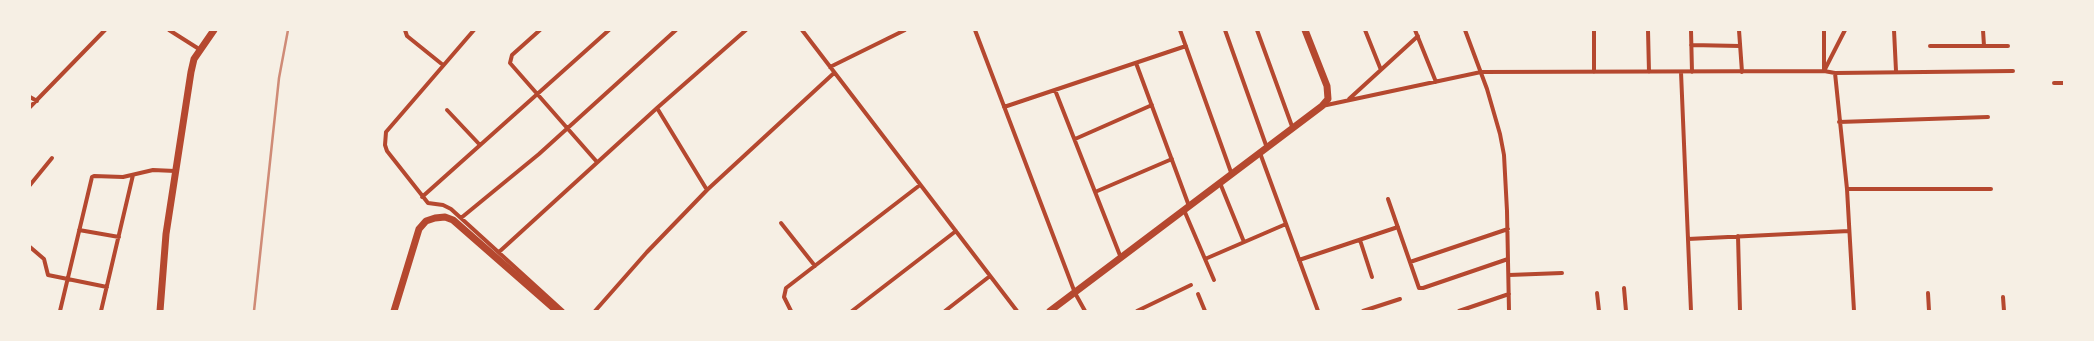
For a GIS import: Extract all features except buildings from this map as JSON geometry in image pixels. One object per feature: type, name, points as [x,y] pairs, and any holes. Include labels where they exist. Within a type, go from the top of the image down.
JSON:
[{"type":"main road","points":[[160,311],[166,234],[191,72],[194,59],[199,49],[214,30]]},
{"type":"main road","points":[[1050,311],[1322,106],[1328,99],[1327,86],[1305,30]]},
{"type":"main road","points":[[394,311],[419,229],[426,221],[445,217],[453,220],[557,311]]},
{"type":"street","points":[[30,107],[105,30]]},
{"type":"street","points":[[169,30],[199,49]]},
{"type":"street","points":[[405,30],[407,36],[443,65]]},
{"type":"street","points":[[474,30],[386,132],[384,138],[387,150],[428,203],[443,205],[451,209],[563,311]]},
{"type":"street","points":[[540,30],[512,55],[509,60],[512,66],[538,93],[597,162]]},
{"type":"street","points":[[422,197],[609,30]]},
{"type":"street","points":[[461,218],[568,127],[676,30]]},
{"type":"street","points":[[499,252],[657,108],[746,30]]},
{"type":"street","points":[[802,30],[1017,311]]},
{"type":"street","points":[[830,67],[905,30]]},
{"type":"street","points":[[975,30],[1075,293],[1085,311]]},
{"type":"street","points":[[1180,30],[1232,175]]},
{"type":"street","points":[[1225,30],[1267,148]]},
{"type":"street","points":[[1257,30],[1293,129]]},
{"type":"street","points":[[1365,30],[1381,70]]},
{"type":"street","points":[[1415,30],[1436,82]]},
{"type":"street","points":[[1465,30],[1481,72],[1503,148],[1508,229],[1510,311]]},
{"type":"street","points":[[1594,30],[1594,72]]},
{"type":"street","points":[[1648,30],[1649,72]]},
{"type":"street","points":[[1691,30],[1692,72]]},
{"type":"street","points":[[1739,30],[1742,72]]},
{"type":"street","points":[[1824,30],[1824,71]]},
{"type":"street","points":[[1824,71],[1844,30]]},
{"type":"street","points":[[1894,30],[1896,71]]},
{"type":"street","points":[[1983,30],[1984,46]]},
{"type":"street","points":[[1347,101],[1418,36]]},
{"type":"street","points":[[1691,45],[1740,46]]},
{"type":"street","points":[[1004,107],[1186,46]]},
{"type":"street","points":[[1930,46],[2008,46]]},
{"type":"street","points":[[1136,63],[1172,160],[1205,259],[1214,280]]},
{"type":"street","points":[[1322,106],[1481,72],[1824,71],[1834,73],[1896,71],[2013,71]]},
{"type":"street","points":[[1681,72],[1691,311]]},
{"type":"street","points":[[595,311],[707,190],[834,73]]},
{"type":"street","points":[[1834,73],[1847,189],[1849,231],[1853,265],[1854,311]]},
{"type":"street","points":[[2054,83],[2064,83]]},
{"type":"street","points":[[1055,90],[1121,258]]},
{"type":"street","points":[[30,97],[37,101]]},
{"type":"street","points":[[1075,139],[1152,105]]},
{"type":"street","points":[[657,108],[707,190]]},
{"type":"street","points":[[447,110],[480,145]]},
{"type":"street","points":[[1839,122],[1988,117]]},
{"type":"street","points":[[1260,153],[1318,311]]},
{"type":"street","points":[[30,185],[52,158]]},
{"type":"street","points":[[1095,192],[1172,160]]},
{"type":"street","points":[[60,311],[92,177],[117,178],[153,170],[176,171]]},
{"type":"street","points":[[101,311],[133,174]]},
{"type":"street","points":[[1220,184],[1244,242]]},
{"type":"street","points":[[792,311],[784,297],[786,288],[920,185]]},
{"type":"street","points":[[1847,189],[1991,189]]},
{"type":"street","points":[[1388,200],[1420,288],[1508,259]]},
{"type":"street","points":[[781,223],[815,266]]},
{"type":"street","points":[[1205,259],[1286,224]]},
{"type":"street","points":[[1299,260],[1398,227]]},
{"type":"street","points":[[1410,262],[1508,229]]},
{"type":"street","points":[[79,230],[119,237]]},
{"type":"street","points":[[852,311],[956,231]]},
{"type":"street","points":[[1688,239],[1849,231]]},
{"type":"street","points":[[1738,236],[1740,311]]},
{"type":"street","points":[[1360,240],[1372,277]]},
{"type":"street","points":[[30,247],[44,258],[48,275],[68,280],[107,286]]},
{"type":"street","points":[[1509,275],[1562,273]]},
{"type":"street","points":[[945,311],[990,276]]},
{"type":"street","points":[[1136,311],[1191,285]]},
{"type":"street","points":[[1624,288],[1626,311]]},
{"type":"street","points":[[1597,293],[1599,311]]},
{"type":"street","points":[[1928,293],[1929,311]]},
{"type":"street","points":[[1198,294],[1205,311]]},
{"type":"street","points":[[1459,311],[1509,294]]},
{"type":"street","points":[[2003,297],[2004,311]]},
{"type":"street","points":[[1363,311],[1400,299]]},
{"type":"railway","points":[[254,311],[279,78],[288,30]]}]
